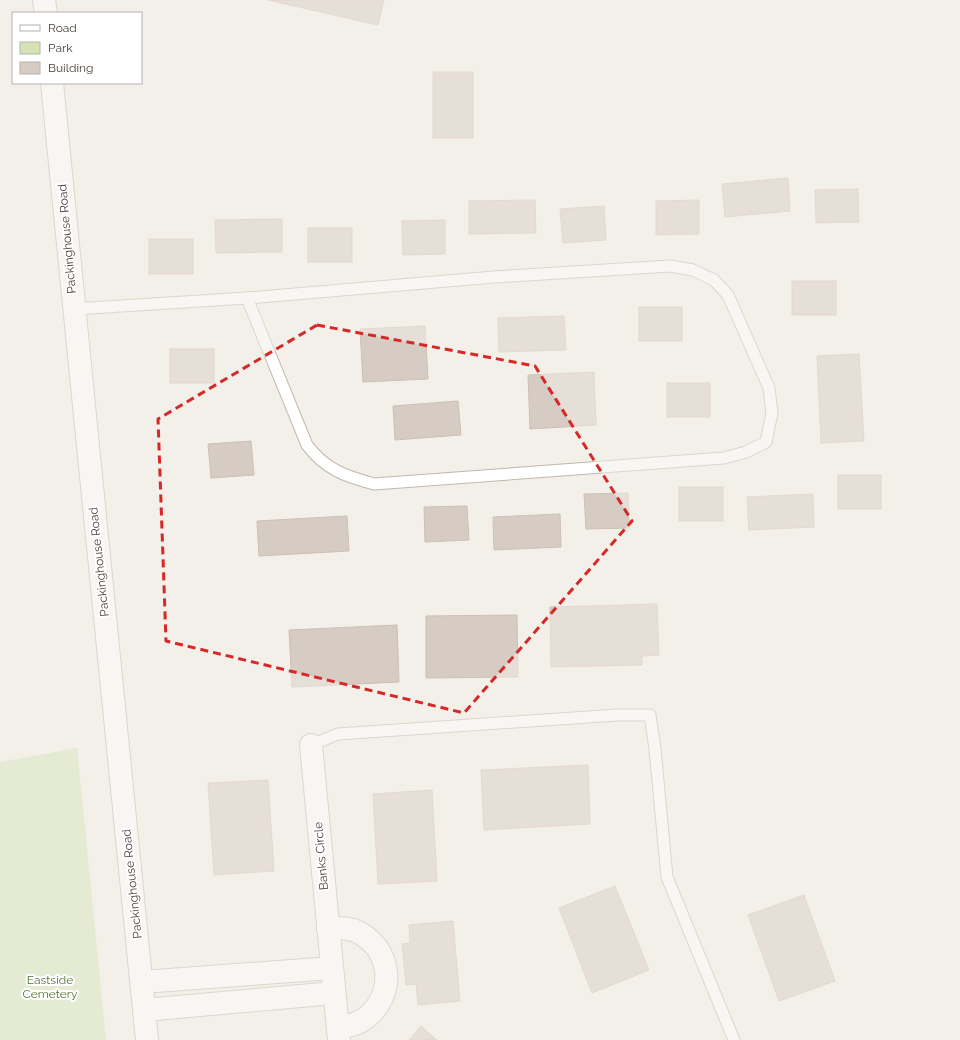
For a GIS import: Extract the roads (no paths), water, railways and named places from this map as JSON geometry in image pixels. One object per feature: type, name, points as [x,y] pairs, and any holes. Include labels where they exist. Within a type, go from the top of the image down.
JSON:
[{"type":"street","points":[[44,0],[46,12]]},
{"type":"street","name":"Packinghouse Road","points":[[52,84],[147,1040]]},
{"type":"street","name":"Banks Circle","points":[[311,745],[339,1034]]},
{"type":"street","points":[[328,928],[343,928],[357,932],[370,940],[380,951],[385,965],[387,980],[384,995],[377,1008],[366,1018],[339,1034]]},
{"type":"street","points":[[142,982],[332,968]]},
{"type":"street","points":[[144,1010],[334,993]]},
{"type":"lane","points":[[74,310],[247,298],[510,276],[670,266],[693,270],[714,280],[728,295],[770,388],[772,413],[766,442],[746,452],[724,458],[374,484],[353,478],[331,468],[316,457],[307,445],[247,298]]},
{"type":"lane","points":[[311,745],[338,734],[617,714],[650,714],[655,749],[667,877],[734,1040]]},
{"type":"park label","name":"Eastside Cemetery","points":[[50,987]]}]
